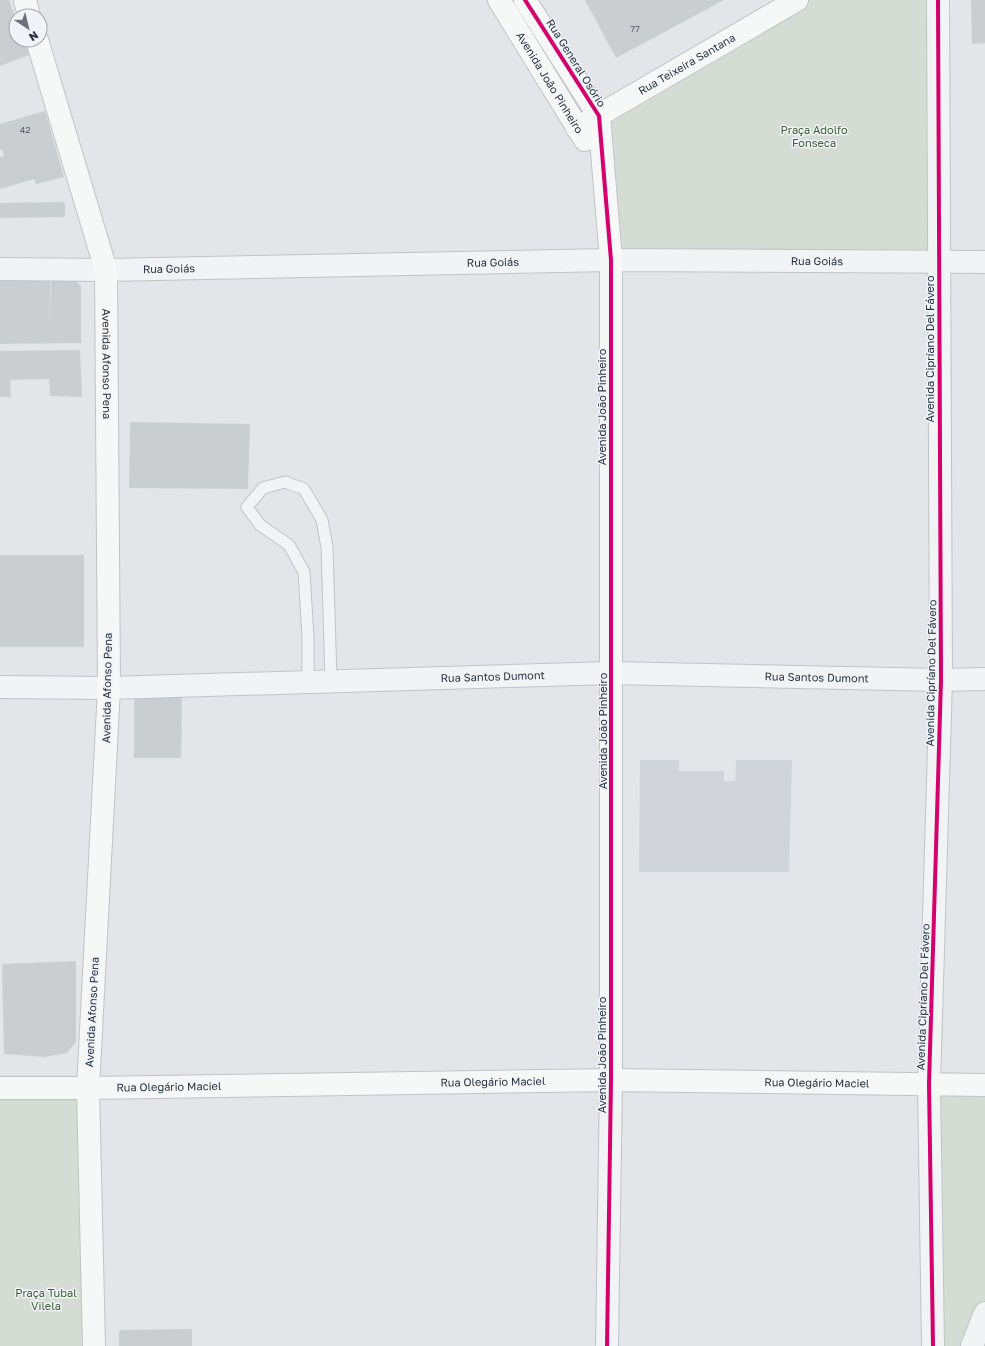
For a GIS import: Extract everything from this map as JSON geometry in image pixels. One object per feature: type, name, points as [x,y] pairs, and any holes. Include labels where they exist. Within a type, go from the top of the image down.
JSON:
[{"type":"street","name":"Avenida João Pinheiro","points":[[499,0],[577,128],[602,164]]},
{"type":"street","name":"Rua General Osório","points":[[525,0],[599,116]]},
{"type":"street","name":"Rua Teixeira Santana","points":[[577,128],[797,0]]},
{"type":"street","name":"Avenida Cipríano Del Fávero","points":[[933,1346],[929,1084],[941,680],[938,0]]},
{"type":"street","name":"Avenida Afonso Pena","points":[[38,48],[106,270],[109,688],[88,1088],[94,1346]]},
{"type":"street","name":"Avenida João Pinheiro","points":[[599,116],[611,260],[611,1080],[607,1346]]},
{"type":"street","name":"Rua Goiás","points":[[0,269],[106,270],[611,260],[985,262]]},
{"type":"street","name":"Rua Santos Dumont","points":[[0,687],[109,688],[612,673],[941,680],[985,679]]},
{"type":"street","name":"Rua Olegário Maciel","points":[[0,1088],[611,1080],[985,1085]]},
{"type":"street","points":[[972,1346],[985,1312]]},
{"type":"lane","points":[[308,682],[308,638],[304,572],[289,545],[260,525],[247,507],[263,488],[285,482],[304,489],[322,520],[327,547],[331,681]]},
{"type":"shaded area","points":[[640,760],[679,760],[679,771],[724,771],[724,781],[735,781],[736,760],[792,760],[789,872],[639,872]]},
{"type":"green space","name":"Praça Adolfo Fonseca","points":[[807,0],[936,0],[937,259],[613,258],[603,117]]},
{"type":"green space","points":[[929,1084],[985,1085],[985,1313],[972,1346],[933,1346]]},
{"type":"green space","name":"Praça Tubal Vilela","points":[[0,1087],[88,1088],[94,1346],[0,1346]]},
{"type":"building","points":[[0,0],[9,0],[12,8],[8,8],[8,48],[27,48],[29,55],[0,66]]},
{"type":"building","points":[[585,0],[724,0],[616,58]]},
{"type":"building","points":[[971,0],[985,0],[985,43],[972,44]]},
{"type":"building","points":[[45,111],[64,177],[36,184],[34,179],[0,189],[0,157],[4,156],[2,149],[0,150],[0,124]]},
{"type":"building","points":[[65,202],[65,217],[0,218],[0,203]]},
{"type":"building","points":[[50,279],[51,322],[51,279],[75,279],[81,287],[81,343],[0,344],[0,281]]},
{"type":"building","points":[[80,350],[82,397],[50,396],[49,379],[10,380],[11,397],[0,397],[0,351]]},
{"type":"building","points":[[130,422],[250,424],[248,489],[129,488]]},
{"type":"building","points":[[0,555],[84,555],[84,647],[0,647]]},
{"type":"building","points":[[134,694],[182,694],[181,758],[134,758]]},
{"type":"building","points":[[76,961],[76,1042],[67,1053],[45,1057],[4,1054],[2,964]]},
{"type":"building","points":[[192,1329],[192,1346],[119,1346],[119,1330]]},
{"type":"cycle path","points":[[525,0],[599,116],[611,260],[611,1080],[607,1346]]},
{"type":"cycle path","points":[[933,1346],[929,1084],[941,680],[938,0]]}]
